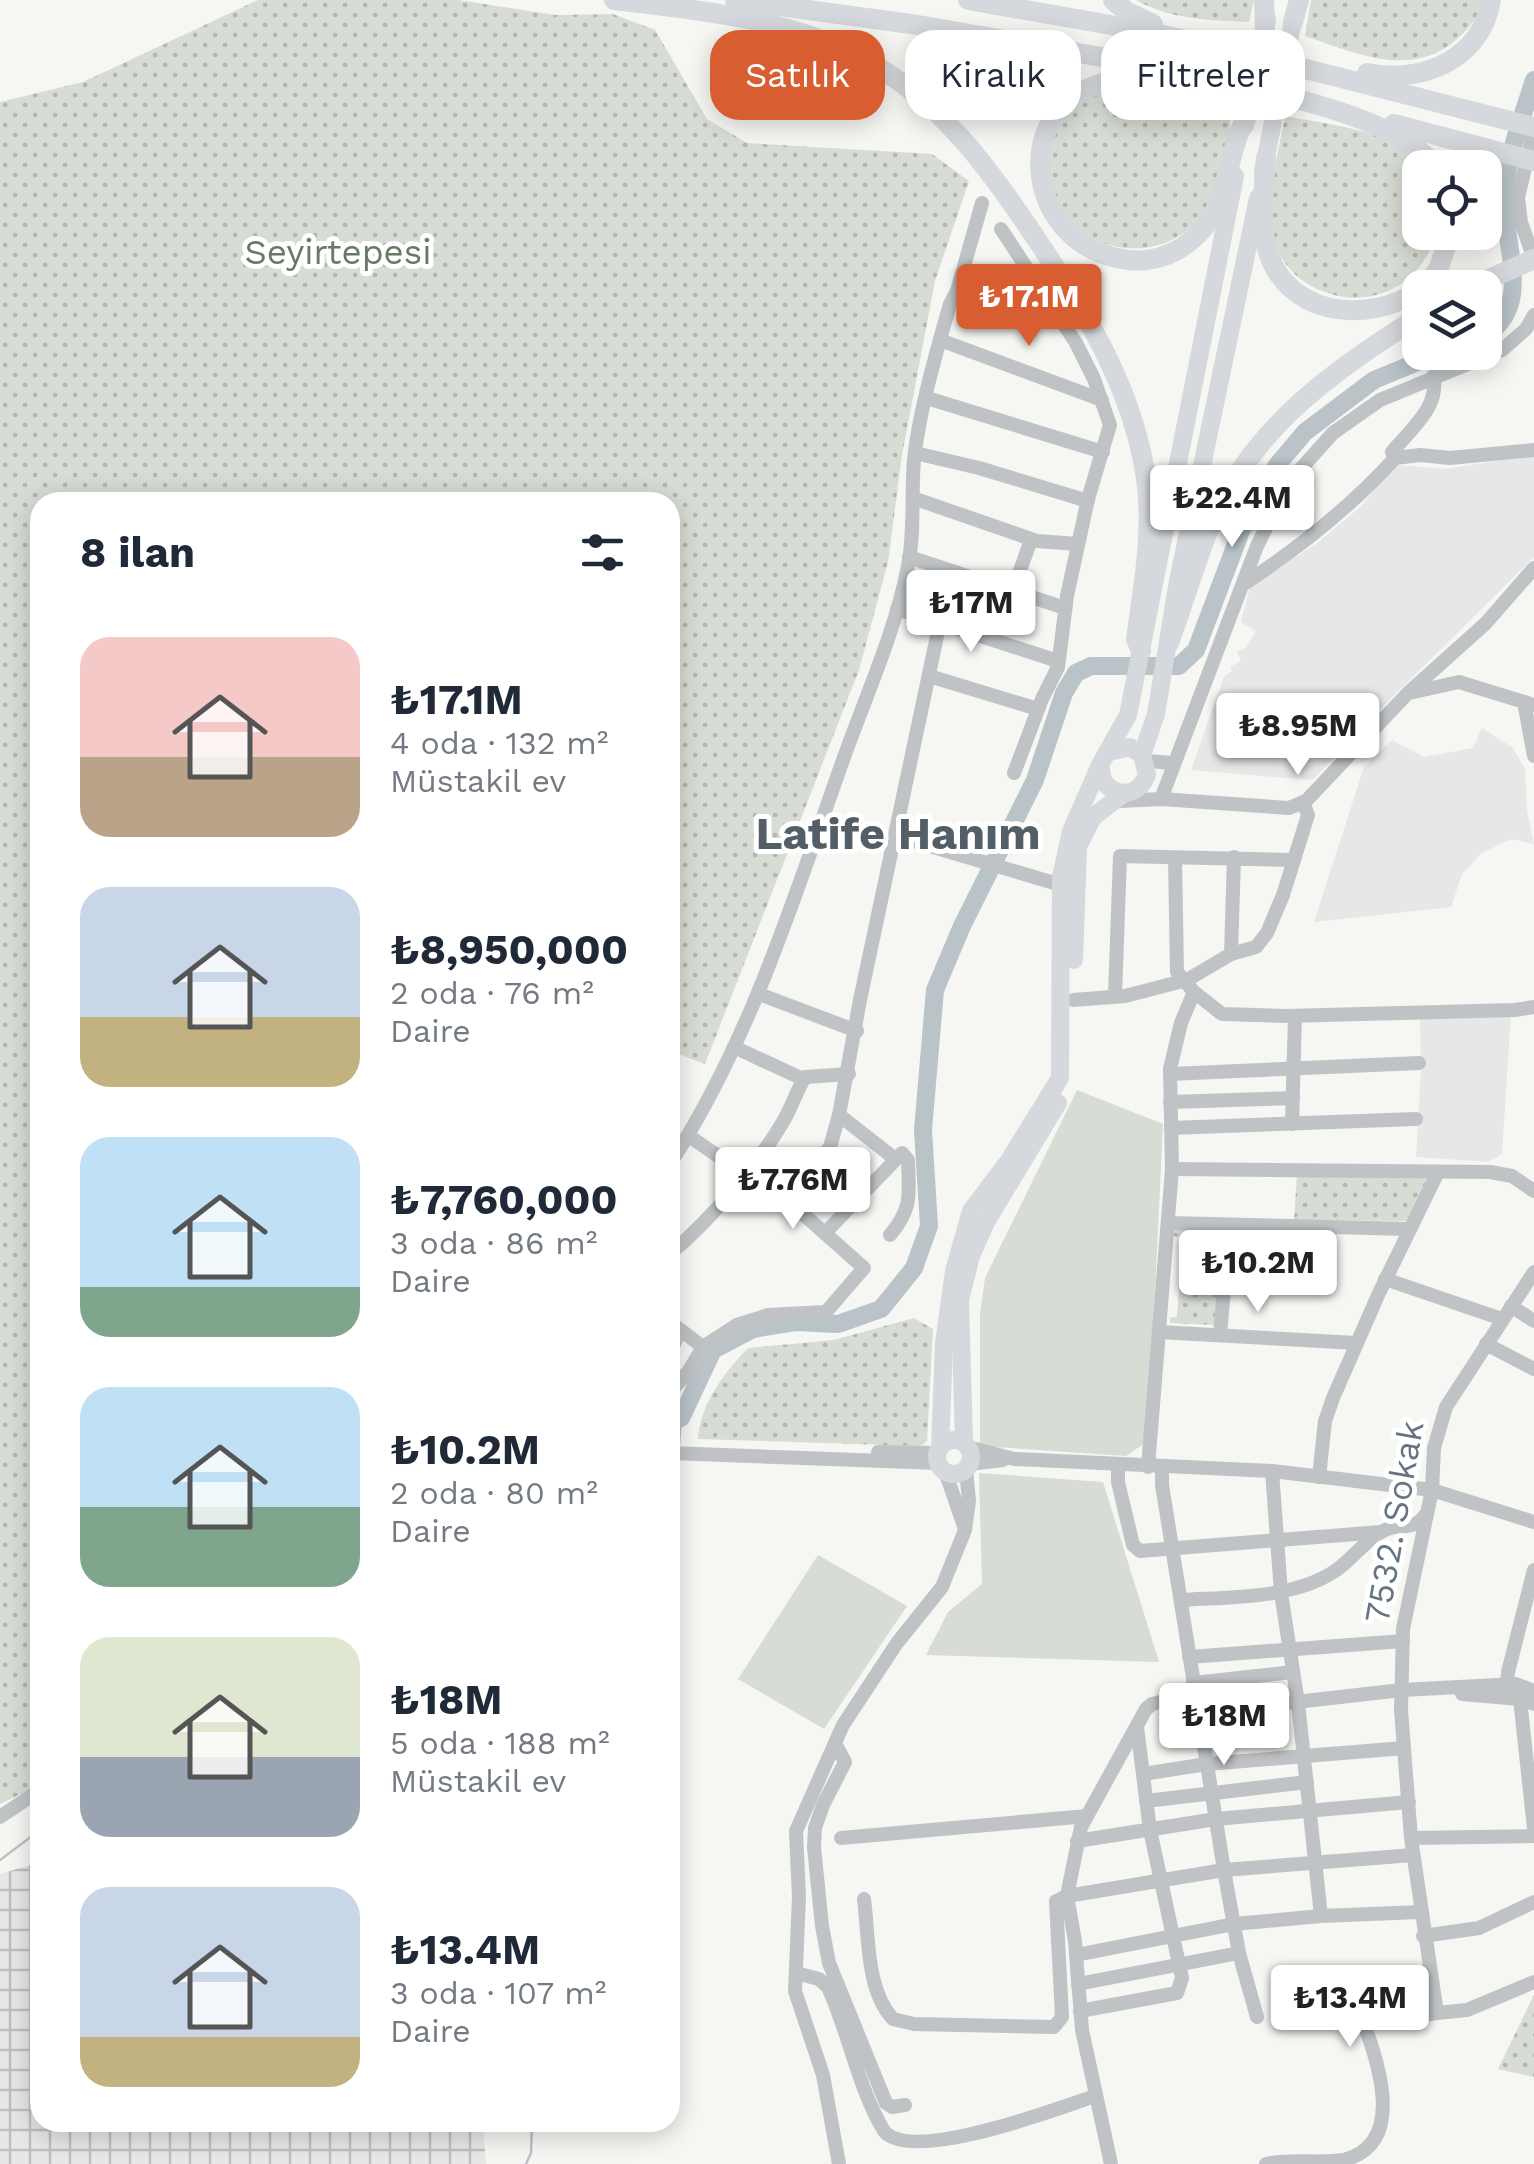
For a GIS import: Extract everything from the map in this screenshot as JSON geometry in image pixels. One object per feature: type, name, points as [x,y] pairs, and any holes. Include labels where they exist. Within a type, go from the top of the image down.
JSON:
[{"type":"highway","points":[[614,0],[718,13],[778,25],[821,39],[894,76],[966,142],[1066,283],[1104,348],[1133,416],[1150,508],[1136,639],[1142,652]]},
{"type":"highway","points":[[735,0],[1101,57]]},
{"type":"highway","points":[[968,0],[1139,30]]},
{"type":"highway","points":[[1113,0],[1153,24],[1178,30]]},
{"type":"highway","points":[[1265,29],[1267,0]]},
{"type":"highway","points":[[1293,22],[1298,0]]},
{"type":"highway","points":[[1328,74],[1345,68],[1384,76],[1420,75],[1440,67],[1458,58],[1471,45],[1483,27],[1491,0]]},
{"type":"highway","points":[[1305,68],[1534,128]]},
{"type":"highway","points":[[1101,84],[1072,100],[1058,115],[1044,138],[1039,171],[1042,192],[1052,214],[1073,239],[1109,258],[1136,261],[1180,249],[1215,214],[1237,133],[1245,120]]},
{"type":"highway","points":[[1305,100],[1534,161]]},
{"type":"highway","points":[[1320,104],[1408,141],[1417,150]]},
{"type":"highway","points":[[1266,158],[1266,246],[1275,266],[1295,290],[1340,311],[1371,312],[1402,302]]},
{"type":"highway","points":[[1502,271],[1534,259]]},
{"type":"highway","points":[[1168,650],[1214,518],[1253,451],[1306,394],[1402,328]]},
{"type":"main road","points":[[1246,120],[1129,710],[1071,831],[1061,885],[1060,1078],[1008,1162],[970,1210],[954,1271],[944,1344],[940,1459],[956,1474],[967,1456],[960,1300],[971,1256],[986,1222],[1064,1094],[1072,1066],[1078,847],[1093,817],[1144,782],[1144,758],[1156,714],[1178,581],[1293,22]]},
{"type":"main road","points":[[1125,797],[1108,788],[1100,774],[1104,758],[1122,746],[1144,758]]},
{"type":"main road","points":[[940,1459],[953,1440],[967,1456]]},
{"type":"street","points":[[1534,128],[1518,198],[1521,222],[1534,259]]},
{"type":"street","points":[[680,1149],[758,994],[879,669],[909,556],[915,453],[927,398],[940,340],[982,203]]},
{"type":"street","points":[[1002,228],[1076,343],[1110,425],[1078,544],[1058,667],[1014,774]]},
{"type":"street","points":[[957,291],[1061,322]]},
{"type":"street","points":[[1161,798],[1257,546],[1289,482],[1333,433],[1380,400],[1502,350],[1532,326]]},
{"type":"street","points":[[940,340],[1102,400]]},
{"type":"street","points":[[1395,458],[1392,452],[1434,400],[1437,389],[1433,376]]},
{"type":"street","points":[[927,398],[1104,452]]},
{"type":"street","points":[[1244,584],[1358,499],[1395,458],[1450,458],[1534,450]]},
{"type":"street","points":[[915,453],[1088,501]]},
{"type":"street","points":[[912,498],[1031,540],[1078,544]]},
{"type":"street","points":[[1013,590],[1031,540]]},
{"type":"street","points":[[909,556],[1066,608]]},
{"type":"street","points":[[1125,797],[1289,808],[1303,802],[1408,693],[1486,623],[1534,568]]},
{"type":"street","points":[[897,609],[1058,661]]},
{"type":"street","points":[[786,1197],[830,1147],[839,1115],[940,622]]},
{"type":"street","points":[[929,676],[1038,709]]},
{"type":"street","points":[[1408,693],[1459,682],[1529,703],[1534,756]]},
{"type":"street","points":[[1144,758],[1174,763]]},
{"type":"street","points":[[1073,1000],[1191,986],[1230,954],[1256,946],[1267,933],[1294,860],[1308,815],[1303,802]]},
{"type":"street","points":[[896,836],[1061,885]]},
{"type":"street","points":[[1114,996],[1120,856],[1294,860]]},
{"type":"street","points":[[1230,954],[1234,857]]},
{"type":"street","points":[[1175,859],[1177,972],[1217,1011],[1227,1015],[1294,1016],[1534,1007]]},
{"type":"street","points":[[1191,986],[1170,1074],[1172,1168],[1159,1332],[1155,1467],[1182,1600],[1239,1953],[1257,2017]]},
{"type":"street","points":[[758,994],[857,1031]]},
{"type":"street","points":[[1292,1124],[1294,1016]]},
{"type":"street","points":[[734,1047],[803,1079]]},
{"type":"street","points":[[1170,1074],[1419,1063]]},
{"type":"street","points":[[680,1243],[747,1170],[784,1120],[803,1079],[808,1075],[849,1074]]},
{"type":"street","points":[[1170,1102],[1293,1098]]},
{"type":"street","points":[[839,1115],[894,1158]]},
{"type":"street","points":[[1171,1128],[1416,1119]]},
{"type":"street","points":[[680,1381],[703,1346],[737,1325],[768,1315],[826,1312],[864,1268],[786,1197],[689,1136]]},
{"type":"street","points":[[826,1232],[899,1153],[908,1157],[909,1204],[905,1218],[890,1236]]},
{"type":"street","points":[[1172,1168],[1512,1176],[1534,1190]]},
{"type":"street","points":[[1319,1477],[1326,1421],[1356,1343],[1438,1172]]},
{"type":"street","points":[[1168,1224],[1410,1229]]},
{"type":"street","points":[[1220,1334],[1230,1225]]},
{"type":"street","name":"7532. Sokak","points":[[1437,2013],[1413,1855],[1404,1748],[1403,1641],[1432,1490],[1434,1448],[1446,1406],[1534,1272]]},
{"type":"street","points":[[1386,1278],[1534,1321]]},
{"type":"street","points":[[680,1330],[703,1346]]},
{"type":"street","points":[[1159,1332],[1356,1343]]},
{"type":"street","points":[[1486,1344],[1534,1370]]},
{"type":"street","points":[[680,1447],[693,1450]]},
{"type":"street","points":[[680,1452],[940,1459],[965,1530]]},
{"type":"street","points":[[839,2164],[823,2075],[795,1991],[799,1897],[796,1831],[836,1743],[897,1644],[942,1586],[965,1530],[969,1502],[967,1456],[1272,1471],[1432,1490],[1534,1522]]},
{"type":"street","points":[[1118,1466],[1118,1482],[1134,1547],[1140,1551],[1380,1532],[1420,1522],[1432,1490]]},
{"type":"street","points":[[1272,1471],[1281,1593],[1298,1703],[1320,1916]]},
{"type":"street","points":[[1182,1600],[1281,1593],[1333,1573],[1380,1532]]},
{"type":"street","points":[[1507,1684],[1534,1570]]},
{"type":"street","points":[[1189,1657],[1403,1641]]},
{"type":"street","points":[[1111,2164],[1080,2011],[1067,1896],[1077,1840],[1152,1704],[1194,1689],[1293,1672]]},
{"type":"street","points":[[1198,1713],[1402,1690],[1507,1684],[1529,1698]]},
{"type":"street","points":[[1402,1690],[1529,1698]]},
{"type":"street","points":[[1529,1698],[1534,1828]]},
{"type":"street","points":[[1080,2011],[1177,1993],[1182,1978],[1150,1830],[1137,1726]]},
{"type":"street","points":[[836,1743],[845,1762],[819,1815],[814,1846],[826,1951],[886,2103],[892,2107],[905,2105]]},
{"type":"street","points":[[1143,1774],[1207,1764],[1404,1748]]},
{"type":"street","points":[[1146,1801],[1307,1782]]},
{"type":"street","points":[[0,1818],[30,1797]]},
{"type":"street","points":[[1077,1840],[1216,1818],[1409,1802]]},
{"type":"street","points":[[841,1838],[1087,1816]]},
{"type":"street","points":[[1412,1838],[1534,1836]]},
{"type":"street","points":[[864,1899],[875,1985],[880,2002],[893,2019],[914,2024],[1054,2027],[1062,2017],[1056,1901],[1224,1870],[1413,1855]]},
{"type":"street","points":[[1423,1936],[1479,1928],[1534,1902]]},
{"type":"street","points":[[1076,1955],[1234,1924],[1420,1912]]},
{"type":"street","points":[[1078,1984],[1239,1953]]},
{"type":"street","points":[[796,1973],[819,1979],[828,1988],[885,2133],[896,2142],[931,2148],[970,2139],[1096,2096]]},
{"type":"street","points":[[1266,2164],[1349,2158],[1366,2147],[1377,2131],[1384,2102],[1376,2060],[1356,2002],[1359,1992],[1372,1990],[1409,2017],[1467,2010],[1534,1982]]},
{"type":"shaded area","points":[[1534,455],[1534,557],[1313,780],[1191,770],[1224,677],[1232,671],[1230,667],[1241,661],[1237,651],[1245,648],[1256,631],[1241,622],[1250,588],[1317,543],[1359,508],[1396,465],[1445,469]]},
{"type":"shaded area","points":[[1482,728],[1513,748],[1525,769],[1527,811],[1534,844],[1511,839],[1482,853],[1462,874],[1451,907],[1314,922],[1364,767],[1392,740],[1424,757],[1473,748]]},
{"type":"shaded area","points":[[1420,1014],[1511,1014],[1502,1154],[1487,1162],[1416,1157]]},
{"type":"shaded area","points":[[30,1865],[30,2132],[484,2132],[486,2164],[0,2164],[0,1874]]},
{"type":"green space","name":"Seyirtepesi","points":[[258,0],[458,0],[555,15],[613,14],[655,30],[707,119],[747,143],[932,154],[969,181],[935,281],[902,455],[888,562],[859,670],[705,1064],[680,1055],[680,492],[30,492],[30,1790],[0,1804],[0,102],[83,82]]},
{"type":"green space","points":[[1136,0],[1254,0],[1249,22],[1177,15]]},
{"type":"green space","points":[[1311,0],[1483,0],[1474,21],[1458,38],[1441,51],[1422,58],[1383,59],[1305,36]]},
{"type":"green space","points":[[1100,92],[1101,120],[1230,120],[1221,173],[1206,210],[1185,232],[1159,245],[1131,248],[1103,243],[1079,230],[1060,210],[1050,184],[1050,153],[1058,127],[1062,120],[1081,120],[1081,99]]},
{"type":"green space","points":[[1284,120],[1340,126],[1395,144],[1404,150],[1402,250],[1430,250],[1428,254],[1416,270],[1402,270],[1402,282],[1383,293],[1344,297],[1323,291],[1290,270],[1276,245],[1273,180]]},
{"type":"green space","points":[[1077,1090],[1163,1124],[1148,1441],[1126,1456],[980,1446],[980,1314],[985,1278]]},
{"type":"green space","points":[[1297,1174],[1431,1176],[1407,1221],[1294,1220]]},
{"type":"green space","points":[[1174,1228],[1222,1231],[1216,1325],[1170,1323],[1170,1318],[1177,1317],[1182,1238],[1173,1236]]},
{"type":"green space","points":[[914,1318],[933,1329],[927,1441],[920,1446],[698,1439],[715,1390],[748,1348],[834,1340]]},
{"type":"green space","points":[[979,1473],[1103,1482],[1159,1662],[926,1655],[948,1612],[982,1584]]},
{"type":"green space","points":[[818,1555],[907,1606],[824,1729],[738,1679]]},
{"type":"green space","points":[[1534,1995],[1534,2077],[1498,2069]]},
{"type":"waterway","points":[[1502,320],[1509,308],[1513,274],[1505,195],[1508,166],[1534,80]]},
{"type":"waterway","points":[[681,1418],[713,1350],[753,1329],[795,1322],[838,1324],[881,1309],[914,1268],[929,1226],[923,1130],[935,990],[962,926],[1035,780],[1064,693],[1076,673],[1091,666],[1179,666],[1196,650],[1241,531],[1277,465],[1305,432],[1374,380],[1402,368]]},
{"type":"waterway","points":[[680,1432],[681,1418]]},
{"type":"waterway","points":[[0,1860],[30,1838]]},
{"type":"waterway","points":[[526,2164],[531,2153],[532,2132]]},
{"type":"district","name":"Latife Hanım","points":[[898,833]]}]
